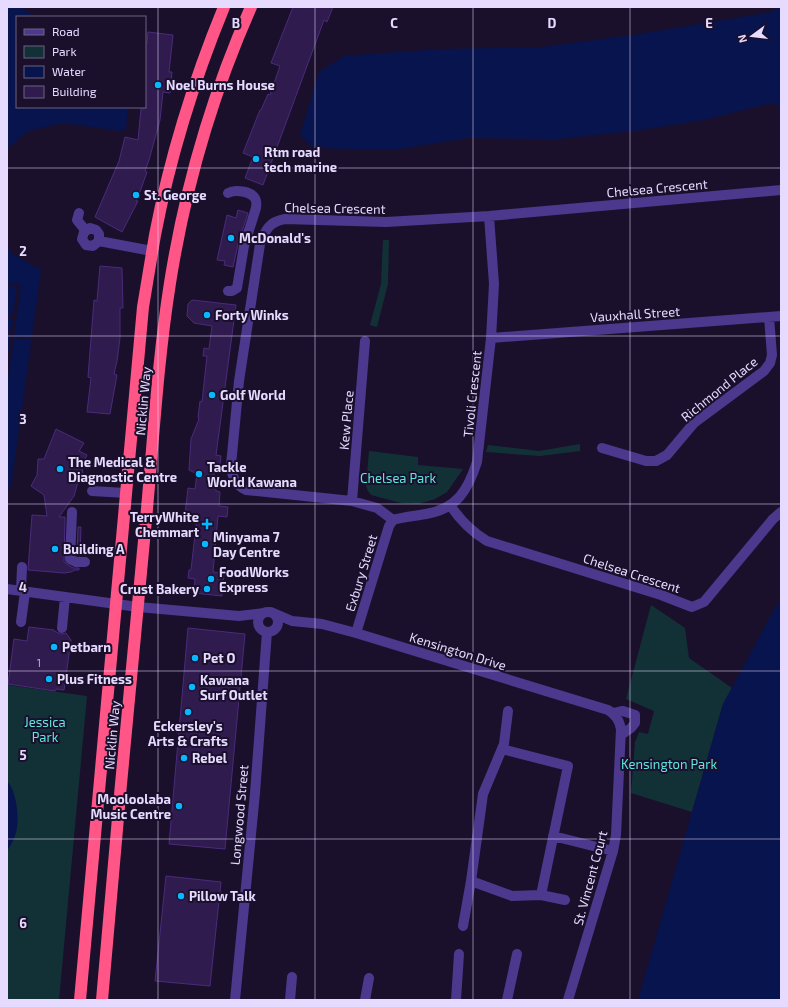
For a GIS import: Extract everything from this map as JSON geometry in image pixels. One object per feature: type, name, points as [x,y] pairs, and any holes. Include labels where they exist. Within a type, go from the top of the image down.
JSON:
[{"type":"highway","name":"Nicklin Way","points":[[80,1000],[142,314],[152,251],[163,199],[181,130],[203,62],[224,7]]},
{"type":"highway","name":"Nicklin Way","points":[[102,1000],[164,324],[177,243],[191,178],[211,111],[251,7]]},
{"type":"street","name":"Chelsea Crescent","points":[[392,520],[376,508],[352,501],[246,490],[241,488],[235,482],[231,465],[239,381],[260,244],[270,224],[277,220],[285,219],[386,222],[490,216],[781,190]]},
{"type":"street","points":[[228,193],[232,191],[251,194],[257,202],[244,246],[237,288],[232,291],[228,291]]},
{"type":"street","points":[[79,213],[77,220],[86,231],[84,232],[82,239],[86,245],[93,246],[99,241],[152,251]]},
{"type":"street","name":"Tivoli Crescent","points":[[392,520],[402,517],[427,514],[450,505],[461,497],[470,482],[477,462],[491,338],[494,284],[490,216]]},
{"type":"street","name":"Vauxhall Street","points":[[491,338],[781,316]]},
{"type":"street","name":"Richmond Place","points":[[602,448],[646,462],[656,461],[667,455],[694,423],[764,372],[770,363],[772,355],[769,317]]},
{"type":"street","name":"Kew Place","points":[[352,501],[366,341]]},
{"type":"street","points":[[92,490],[126,493]]},
{"type":"street","name":"Chelsea Crescent","points":[[450,505],[456,515],[475,534],[487,542],[661,595],[692,607],[704,602],[773,519],[781,512]]},
{"type":"street","points":[[72,512],[70,559],[76,562],[85,562]]},
{"type":"street","name":"Exbury Street","points":[[356,633],[392,520]]},
{"type":"street","points":[[21,622],[23,591],[22,566]]},
{"type":"street","points":[[7,589],[138,607],[240,616],[267,612],[277,618],[277,625],[275,629],[267,632],[260,629],[258,625],[240,616]]},
{"type":"street","points":[[62,628],[65,597]]},
{"type":"street","points":[[258,625],[258,618],[267,612]]},
{"type":"street","name":"Kensington Drive","points":[[267,612],[292,621],[322,624],[356,633],[614,713],[623,711],[635,715],[635,723],[621,735]]},
{"type":"street","name":"Kensington Drive","points":[[277,625],[292,621]]},
{"type":"street","name":"Longwood Street","points":[[235,1000],[255,793],[267,632]]},
{"type":"street","points":[[463,926],[483,794],[504,744],[508,711]]},
{"type":"street","name":"St. Vincent Court","points":[[568,1000],[613,851],[616,835],[621,735],[619,721],[614,713]]},
{"type":"street","points":[[502,749],[568,766],[542,895]]},
{"type":"street","points":[[553,836],[613,851]]},
{"type":"street","points":[[471,881],[512,896],[542,895],[565,900]]},
{"type":"street","points":[[456,1000],[459,954]]},
{"type":"street","points":[[507,1000],[517,954]]},
{"type":"street","points":[[290,1000],[292,977]]},
{"type":"street","points":[[365,1000],[369,978]]},
{"type":"green space","points":[[383,240],[389,240],[388,284],[377,327],[370,325],[381,284]]},
{"type":"green space","points":[[580,444],[580,451],[540,456],[486,452],[488,445],[539,451]]},
{"type":"green space","name":"Chelsea Park","points":[[369,451],[418,457],[418,465],[463,469],[447,492],[435,499],[418,504],[401,503],[371,495],[368,491],[366,486]]},
{"type":"green space","name":"Kensington Park","points":[[651,605],[685,628],[689,658],[732,688],[723,704],[692,812],[631,793],[635,742],[639,732],[648,734],[654,711],[626,699]]},
{"type":"green space","name":"Jessica Park","points":[[7,685],[87,696],[59,1000],[7,1000]]},
{"type":"water","points":[[7,7],[23,7],[24,10],[35,16],[16,16],[16,108],[128,108],[126,129],[120,131],[63,123],[28,131],[7,149]]},
{"type":"water","points":[[777,7],[781,7],[781,106],[771,103],[704,120],[634,131],[557,139],[468,138],[394,150],[314,148],[300,135],[319,72],[344,56],[440,49],[542,47],[633,35],[772,12]]},
{"type":"water","points":[[7,246],[11,253],[41,270],[11,487],[7,491]]},
{"type":"water","points":[[781,600],[781,1000],[638,1000],[723,704],[776,606]]},
{"type":"water","points":[[7,781],[15,796],[18,816],[16,834],[7,851]]},
{"type":"pier","points":[[7,283],[21,285],[14,336],[31,338],[31,340],[14,338],[7,384],[7,361],[11,335],[7,334],[7,332],[12,332],[13,319],[7,318],[7,315],[13,316],[17,287],[7,285]]},
{"type":"building","points":[[293,7],[333,7],[327,22],[324,20],[263,185],[245,178],[253,157],[243,153],[260,110],[268,94],[270,95],[280,66],[271,63]]},
{"type":"building","points":[[148,32],[173,35],[169,72],[172,72],[170,93],[163,92],[160,120],[145,171],[147,172],[136,201],[138,201],[122,232],[95,217],[119,161],[125,137],[138,140],[141,109],[146,108]]},
{"type":"building","points":[[238,210],[248,213],[238,244],[233,267],[224,265],[225,261],[217,260],[227,215],[236,218]]},
{"type":"building","points":[[100,266],[122,268],[123,308],[120,308],[120,338],[114,374],[117,375],[110,414],[87,412],[91,378],[88,377],[94,300],[97,301]]},
{"type":"building","points":[[192,300],[236,305],[216,455],[221,456],[220,464],[215,463],[214,474],[216,491],[220,492],[219,506],[228,507],[227,517],[218,516],[213,572],[224,573],[222,596],[194,593],[195,579],[188,578],[189,570],[191,570],[197,517],[185,515],[188,488],[195,489],[197,474],[189,470],[191,439],[199,419],[200,401],[202,402],[207,356],[203,356],[204,348],[209,349],[212,326],[194,323],[187,316],[188,304]]},
{"type":"building","points":[[56,429],[84,443],[79,451],[87,455],[82,466],[83,476],[80,475],[74,496],[59,517],[65,517],[64,562],[73,568],[79,568],[79,570],[64,573],[28,570],[32,515],[47,516],[44,495],[31,486],[37,475],[38,459],[44,459]]},
{"type":"building","points":[[78,527],[81,527],[80,556],[77,555]]},
{"type":"building","points":[[29,627],[54,630],[61,634],[66,633],[71,640],[64,690],[56,689],[55,691],[8,684],[14,639],[27,641]]},
{"type":"building","points":[[188,628],[245,634],[225,849],[169,844]]},
{"type":"building","points":[[166,876],[221,882],[210,986],[155,981]]},
{"type":"place","name":"Noel Burns House","points":[[158,85]]},
{"type":"place","name":"Rtm road tech marine","points":[[256,159]]},
{"type":"place","name":"St. George","points":[[136,195]]},
{"type":"place","name":"McDonald's","points":[[231,238]]},
{"type":"place","name":"Forty Winks","points":[[207,315]]},
{"type":"place","name":"Golf World","points":[[212,395]]},
{"type":"place","name":"The Medical & Diagnostic Centre","points":[[60,469]]},
{"type":"place","name":"Tackle World Kawana","points":[[199,474]]},
{"type":"place","name":"TerryWhite Chemmart","points":[[207,524]]},
{"type":"place","name":"Minyama 7 Day Centre","points":[[205,544]]},
{"type":"place","name":"Building A","points":[[55,549]]},
{"type":"place","name":"FoodWorks Express","points":[[211,579]]},
{"type":"place","name":"Crust Bakery","points":[[207,589]]},
{"type":"place","name":"Petbarn","points":[[54,647]]},
{"type":"place","name":"Pet O","points":[[195,658]]},
{"type":"place","name":"Plus Fitness","points":[[49,679]]},
{"type":"place","name":"Kawana Surf Outlet","points":[[192,687]]},
{"type":"place","name":"Eckersley's Arts & Crafts","points":[[188,712]]},
{"type":"place","name":"Rebel","points":[[184,758]]},
{"type":"place","name":"Mooloolaba Music Centre","points":[[179,806]]},
{"type":"place","name":"Pillow Talk","points":[[181,896]]}]
